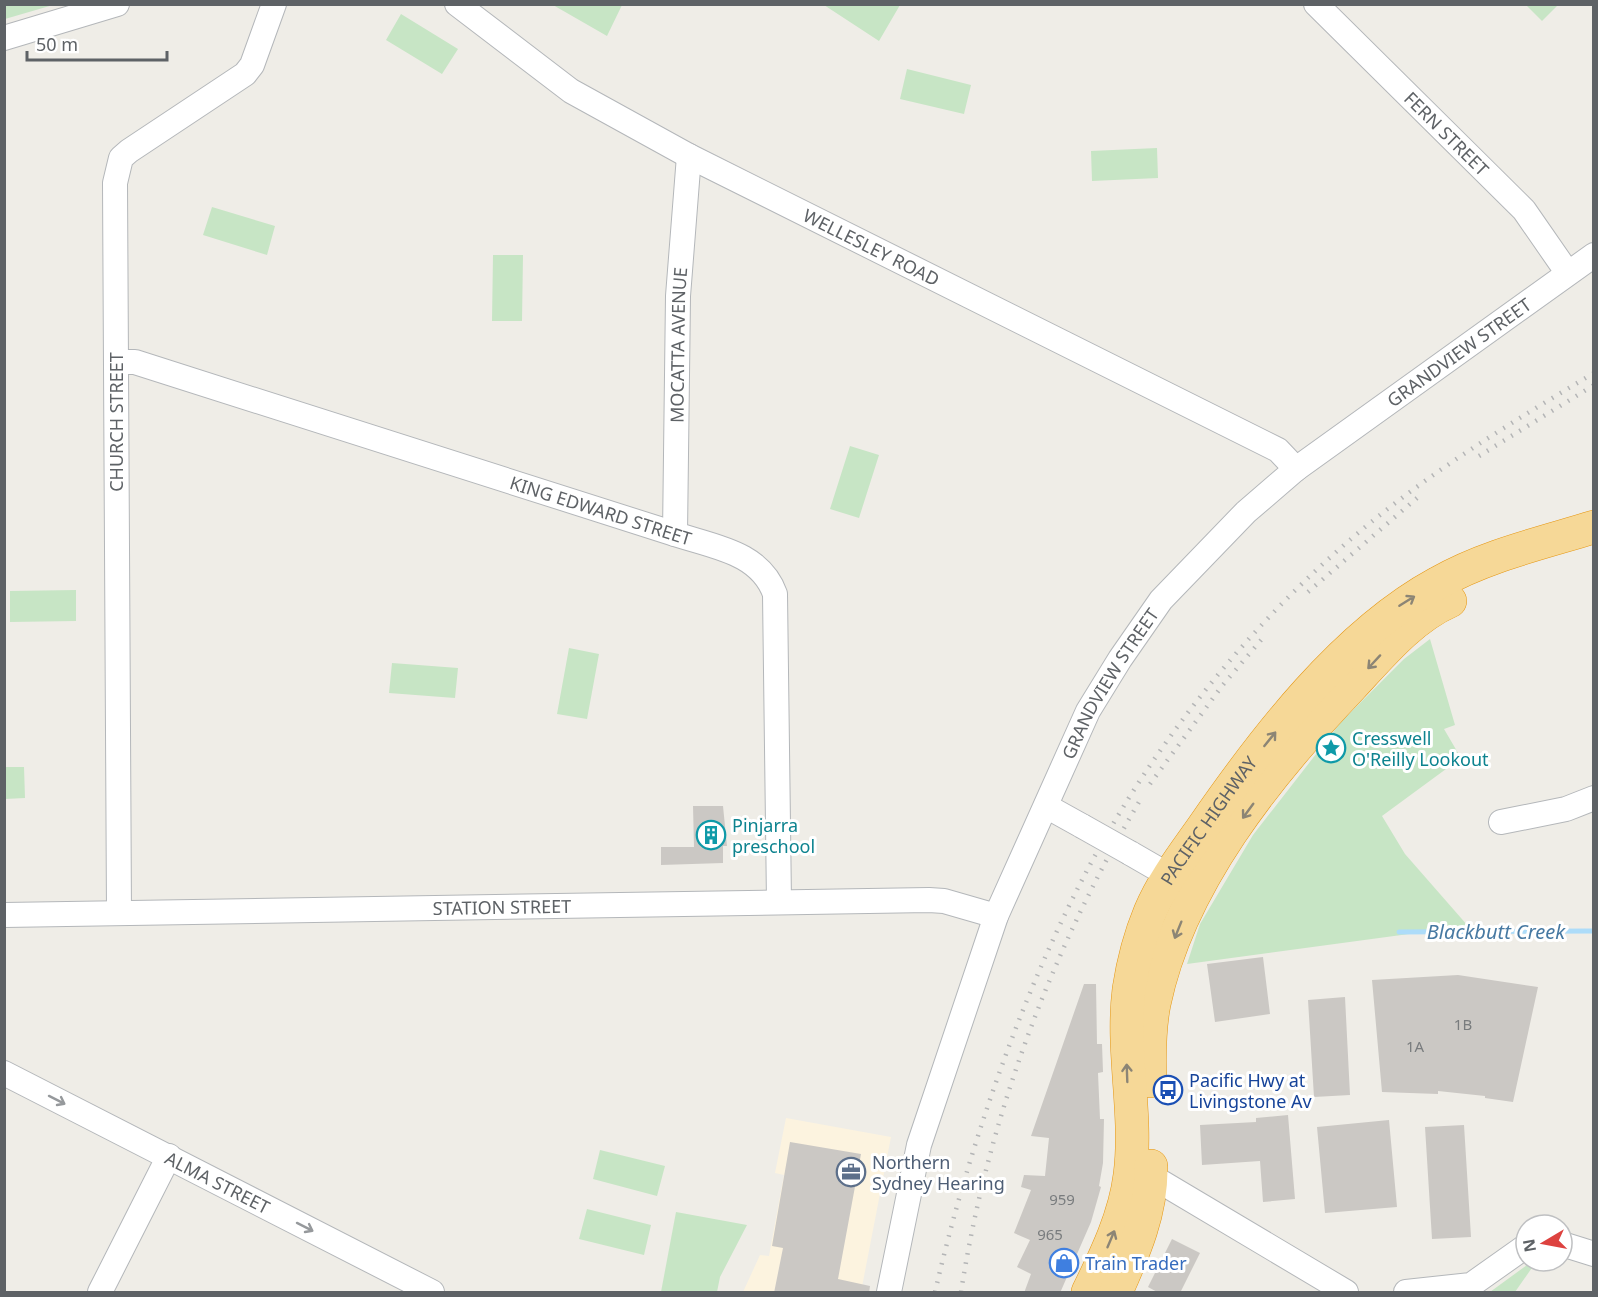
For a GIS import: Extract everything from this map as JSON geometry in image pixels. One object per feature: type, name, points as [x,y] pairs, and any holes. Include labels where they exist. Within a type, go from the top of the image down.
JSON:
[{"type":"highway","name":"PACIFIC HIGHWAY","points":[[1183,883],[1223,798],[1323,675],[1373,628],[1399,606],[1438,582],[1472,567],[1593,527]]},
{"type":"highway","name":"PACIFIC HIGHWAY","points":[[1116,1293],[1141,1234],[1141,1175],[1132,1128],[1126,1031],[1130,989],[1141,937],[1150,911],[1222,847],[1306,733],[1413,625],[1443,604],[1486,584],[1593,548]]},
{"type":"highway","name":"PACIFIC HIGHWAY","points":[[1088,1293],[1121,1215],[1141,1175]]},
{"type":"street","points":[[4,38],[117,4]]},
{"type":"street","name":"CHURCH STREET","points":[[119,913],[115,183],[121,158],[138,144],[245,74],[254,60],[274,4]]},
{"type":"street","name":"WELLESLEY ROAD","points":[[457,4],[570,91],[689,156],[1278,450],[1296,469]]},
{"type":"street","name":"FERN STREET","points":[[1316,4],[1524,210],[1568,272]]},
{"type":"street","name":"MOCATTA AVENUE","points":[[675,534],[678,296],[689,156]]},
{"type":"street","name":"GRANDVIEW STREET","points":[[889,1293],[919,1144],[996,916],[1088,711],[1161,600],[1246,512],[1296,469],[1593,255]]},
{"type":"street","name":"KING EDWARD STREET","points":[[116,362],[135,362],[675,534],[745,557],[758,566],[769,579],[775,594],[778,902]]},
{"type":"street","points":[[1501,822],[1566,809],[1593,798]]},
{"type":"street","points":[[1046,806],[1183,883]]},
{"type":"street","name":"STATION STREET","points":[[4,915],[936,900],[996,916]]},
{"type":"street","name":"ALMA STREET","points":[[4,1073],[169,1156],[424,1291]]},
{"type":"street","points":[[100,1293],[169,1156]]},
{"type":"street","points":[[1141,1175],[1336,1290]]},
{"type":"street","points":[[1574,1248],[1593,1254]]},
{"type":"street","points":[[1406,1293],[1471,1285],[1514,1255]]},
{"type":"shaded area","points":[[786,1118],[891,1137],[861,1292],[743,1292],[760,1255],[769,1256],[784,1175],[775,1173]]},
{"type":"green space","points":[[5,4],[53,4],[53,5],[5,19]]},
{"type":"green space","points":[[553,5],[622,5],[607,36]]},
{"type":"green space","points":[[824,5],[900,5],[879,41]]},
{"type":"green space","points":[[1526,5],[1558,5],[1542,21]]},
{"type":"green space","points":[[401,14],[458,49],[442,74],[386,40]]},
{"type":"green space","points":[[907,69],[971,85],[964,114],[900,99]]},
{"type":"green space","points":[[1157,148],[1158,178],[1092,181],[1091,151]]},
{"type":"green space","points":[[212,207],[275,226],[267,255],[203,235]]},
{"type":"green space","points":[[493,255],[523,255],[522,321],[492,321]]},
{"type":"green space","points":[[850,446],[879,455],[859,518],[830,509]]},
{"type":"green space","points":[[76,590],[76,621],[10,622],[10,591]]},
{"type":"green space","points":[[1430,639],[1455,725],[1444,729],[1461,758],[1382,816],[1405,854],[1468,926],[1187,964],[1200,924],[1253,835],[1341,722],[1404,659]]},
{"type":"green space","points":[[569,648],[599,654],[587,719],[557,714]]},
{"type":"green space","points":[[392,663],[458,668],[455,698],[389,693]]},
{"type":"green space","points":[[5,767],[24,767],[25,798],[5,799]]},
{"type":"green space","points":[[600,1150],[665,1166],[657,1196],[593,1179]]},
{"type":"green space","points":[[587,1209],[651,1225],[644,1255],[579,1239]]},
{"type":"green space","points":[[676,1212],[747,1225],[720,1277],[717,1292],[661,1292]]},
{"type":"green space","points":[[1516,1273],[1528,1273],[1515,1292],[1490,1292]]},
{"type":"building","name":"Pinjarra preschool","points":[[693,806],[723,806],[727,846],[723,846],[723,863],[661,865],[661,847],[694,847]]},
{"type":"building","points":[[1263,957],[1270,1014],[1215,1022],[1207,964]]},
{"type":"building","points":[[1458,975],[1538,987],[1513,1102],[1485,1098],[1485,1096],[1438,1091],[1438,1094],[1382,1092],[1372,980]]},
{"type":"building","points":[[1084,984],[1096,984],[1097,1044],[1102,1044],[1103,1072],[1098,1073],[1100,1119],[1104,1119],[1103,1163],[1099,1186],[1101,1187],[1091,1222],[1060,1293],[1024,1293],[1031,1274],[1017,1267],[1030,1240],[1014,1233],[1031,1190],[1021,1187],[1024,1175],[1045,1176],[1049,1138],[1031,1136]]},
{"type":"building","points":[[1345,997],[1350,1095],[1314,1097],[1308,1000]]},
{"type":"building","points":[[1288,1115],[1295,1199],[1263,1202],[1260,1161],[1202,1165],[1200,1125],[1256,1122],[1256,1118]]},
{"type":"building","points":[[1389,1120],[1397,1207],[1325,1213],[1317,1127]]},
{"type":"building","points":[[1464,1125],[1471,1237],[1432,1239],[1425,1127]]},
{"type":"building","points":[[790,1142],[861,1154],[838,1279],[870,1286],[869,1293],[774,1293],[783,1248],[772,1246]]},
{"type":"building","points":[[1172,1239],[1200,1253],[1180,1293],[1159,1293],[1148,1287]]},
{"type":"waterway","name":"Blackbutt Creek","points":[[1399,932],[1594,931]]},
{"type":"railway","points":[[935,1292],[948,1238],[981,1128],[1042,964],[1091,863],[1144,774],[1174,731],[1240,649],[1276,610],[1351,539],[1438,472],[1594,373]]},
{"type":"railway","points":[[1479,456],[1594,385]]},
{"type":"railway","points":[[1308,592],[1417,498]]},
{"type":"railway","points":[[1150,784],[1222,686],[1262,639]]},
{"type":"railway","points":[[961,1292],[988,1164],[1027,1039],[1077,918],[1139,802]]},
{"type":"place","name":"Cresswell O'Reilly Lookout","points":[[1331,748]]},
{"type":"place","name":"Pinjarra preschool","points":[[711,835]]},
{"type":"place","name":"Pacific Hwy at Livingstone Av","points":[[1168,1090]]},
{"type":"place","name":"Northern Sydney Hearing","points":[[851,1172]]},
{"type":"place","name":"Train Trader","points":[[1064,1263]]}]
